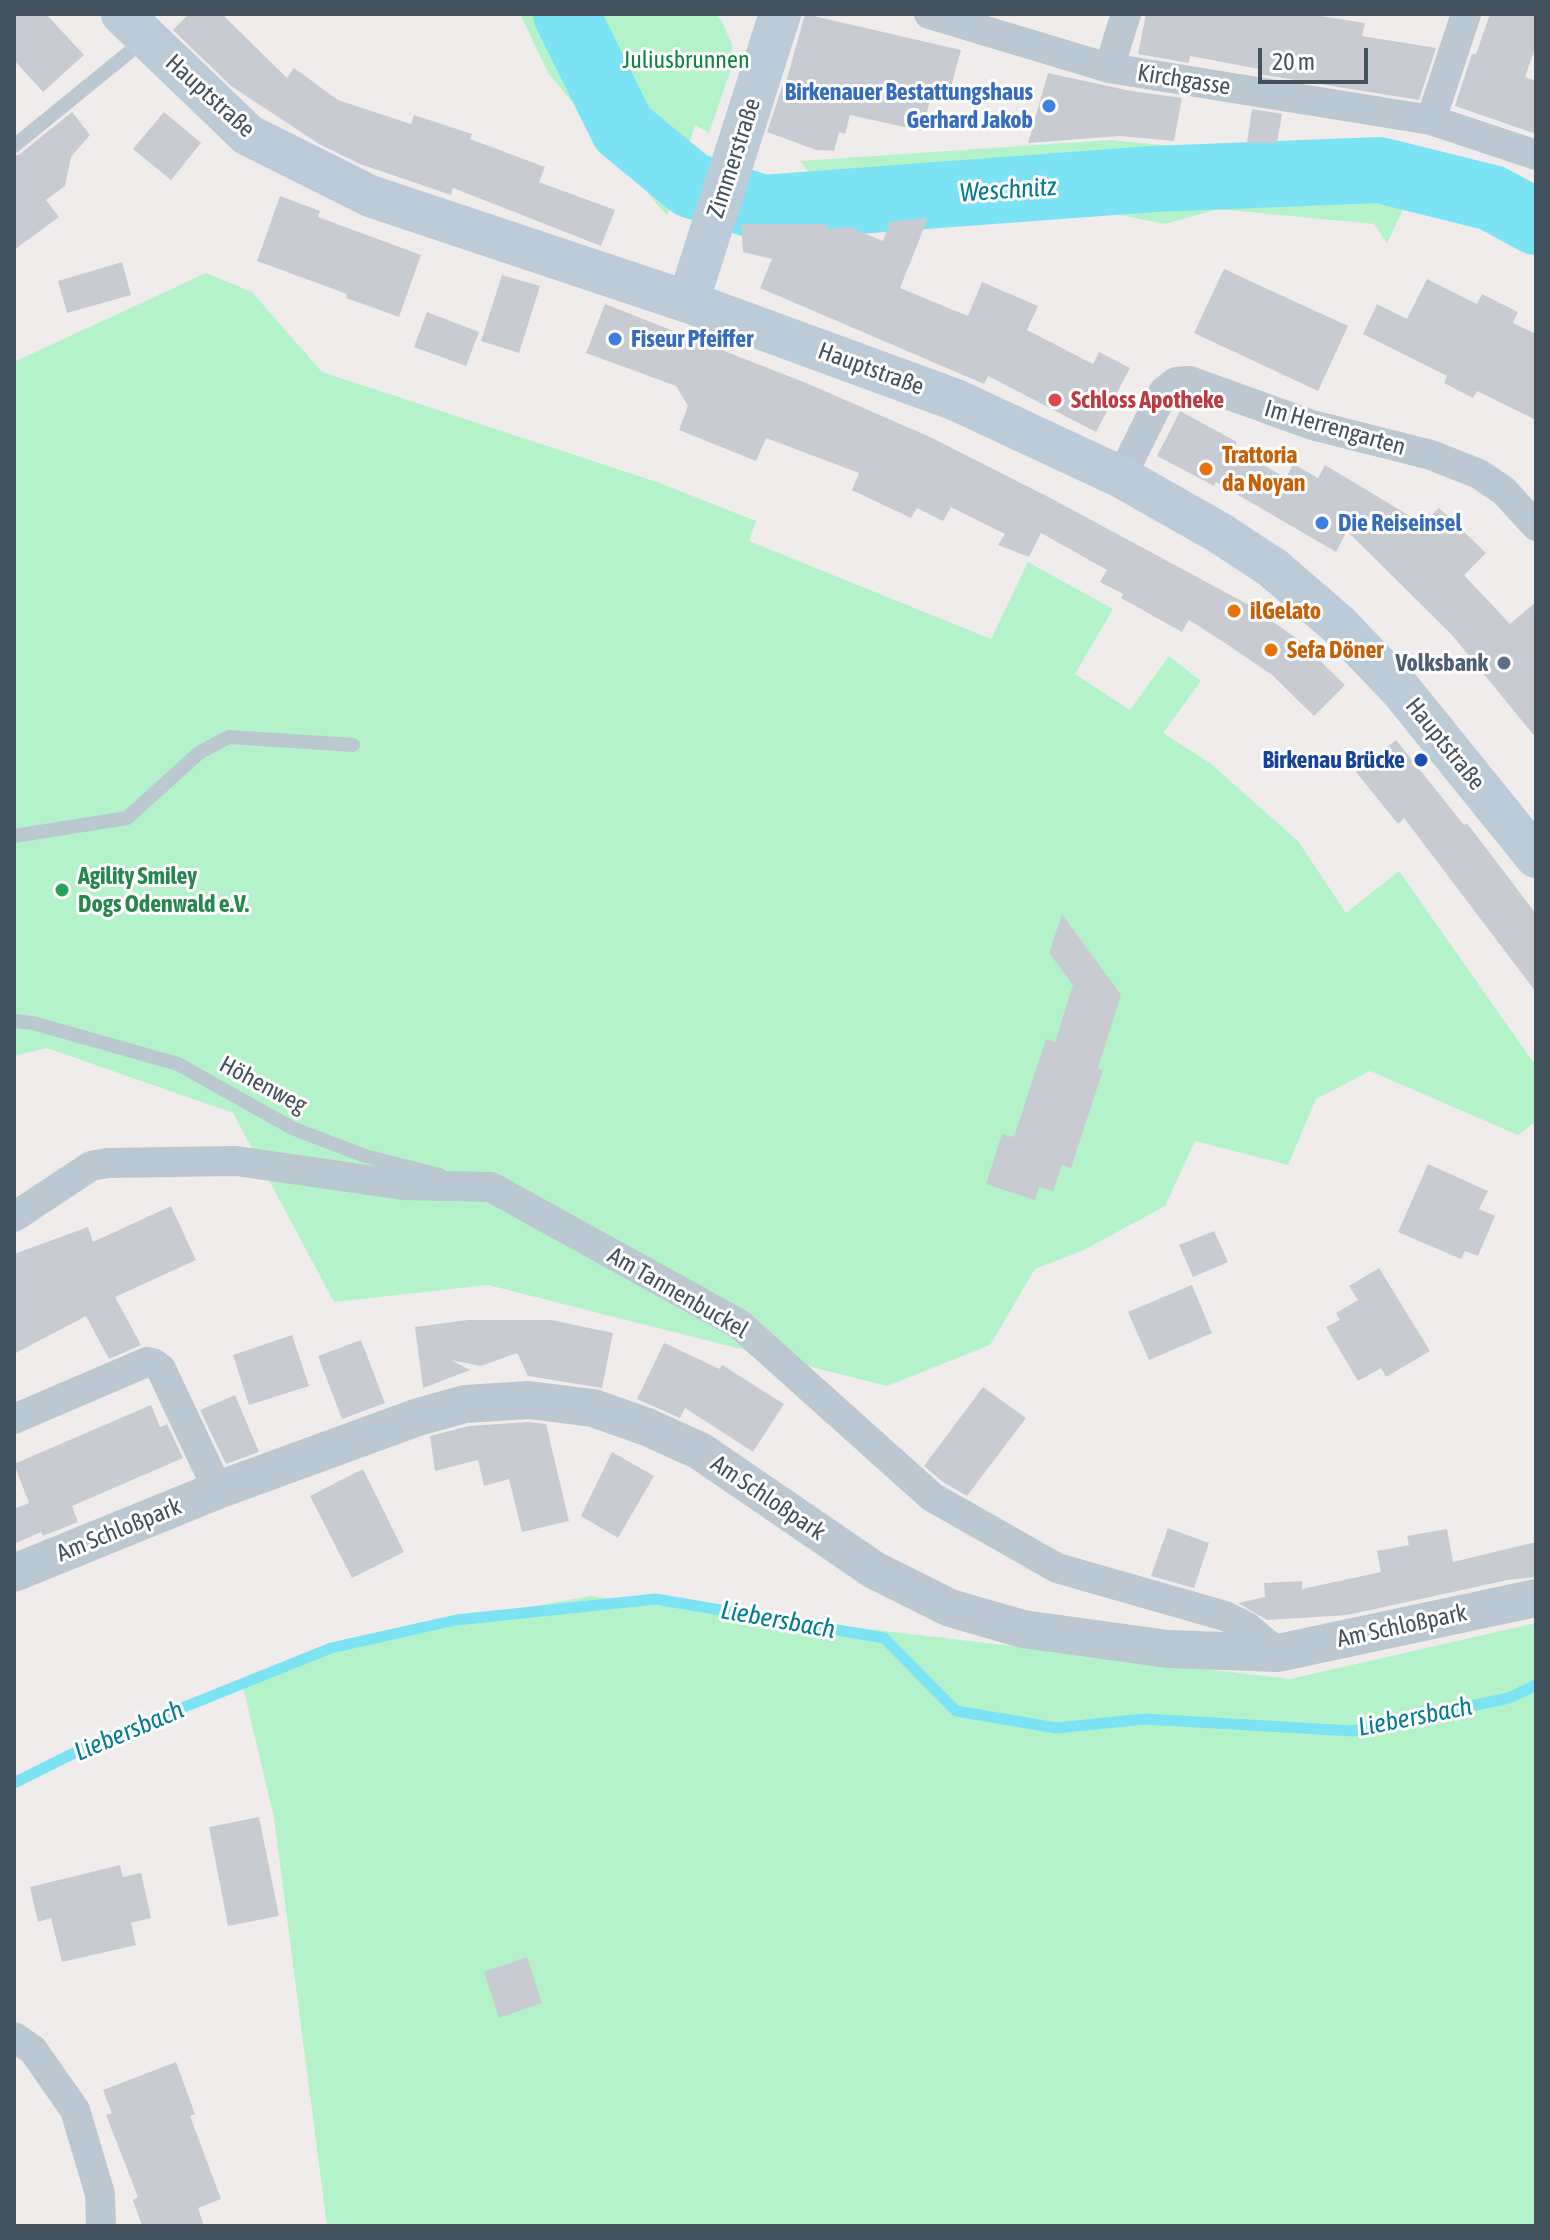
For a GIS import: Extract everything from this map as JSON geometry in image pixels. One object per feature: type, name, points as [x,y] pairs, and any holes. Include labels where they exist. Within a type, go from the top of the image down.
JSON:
[{"type":"main road","name":"Zimmerstraße","points":[[688,302],[780,14]]},
{"type":"main road","name":"Hauptstraße","points":[[138,23],[248,135],[370,196],[688,302],[956,400],[1121,477],[1218,532],[1273,568],[1339,625],[1401,690],[1536,857]]},
{"type":"street","name":"Kirchgasse","points":[[929,14],[1109,68],[1431,120],[1536,155]]},
{"type":"street","points":[[1109,68],[1126,14]]},
{"type":"street","points":[[1431,120],[1466,14]]},
{"type":"street","name":"Im Herrengarten","points":[[1121,477],[1164,391],[1176,382],[1190,381],[1312,425],[1431,455],[1479,474],[1504,491],[1536,526]]},
{"type":"street","name":"Am Tannenbuckel","points":[[14,1217],[91,1166],[107,1163],[236,1161],[403,1185],[491,1187],[739,1324],[932,1497],[1057,1568],[1225,1616],[1247,1627],[1278,1653]]},
{"type":"street","points":[[14,1419],[147,1362],[153,1363],[161,1369],[218,1490]]},
{"type":"street","name":"Am Schloßpark","points":[[14,1573],[218,1490],[418,1417],[465,1404],[529,1400],[593,1408],[647,1427],[700,1451],[874,1570],[950,1608],[1023,1629],[1168,1649],[1278,1653],[1536,1598]]},
{"type":"street","points":[[14,2037],[33,2050],[75,2110],[100,2194],[101,2226]]},
{"type":"lane","points":[[14,146],[138,23]]},
{"type":"lane","points":[[14,836],[127,818],[200,752],[229,737],[353,745]]},
{"type":"lane","name":"Höhenweg","points":[[14,1021],[33,1023],[178,1064],[292,1128],[365,1156],[491,1187]]},
{"type":"green space","name":"Juliusbrunnen","points":[[520,14],[716,14],[722,22],[732,44],[731,69],[709,133],[695,125],[667,216],[548,73]]},
{"type":"green space","points":[[1110,140],[1258,154],[1382,174],[1404,182],[1402,212],[1387,243],[1374,224],[1218,209],[1165,224],[1018,195],[890,207],[828,195],[800,161]]},
{"type":"green space","points":[[206,273],[252,292],[322,372],[657,482],[756,521],[749,541],[991,639],[1028,562],[1113,609],[1075,674],[1130,710],[1169,656],[1201,681],[1163,733],[1210,763],[1298,841],[1346,913],[1399,871],[1536,1066],[1536,1121],[1518,1135],[1370,1071],[1316,1099],[1288,1165],[1195,1141],[1165,1206],[1084,1250],[1035,1269],[990,1345],[887,1386],[488,1285],[334,1302],[233,1113],[47,1048],[14,1056],[14,362]]},
{"type":"green space","points":[[590,1596],[1290,1679],[1536,1623],[1536,2226],[327,2226],[274,1818],[243,1687],[373,1636]]},
{"type":"building","points":[[14,14],[46,14],[84,55],[43,92],[14,60]]},
{"type":"building","points":[[189,14],[222,14],[287,78],[294,68],[338,100],[411,124],[414,115],[472,134],[470,139],[545,167],[539,182],[615,210],[601,246],[453,188],[451,195],[360,164],[319,144],[231,86],[173,30]]},
{"type":"building","points":[[805,14],[961,50],[949,94],[933,89],[922,131],[850,115],[845,134],[839,132],[834,151],[816,150],[767,132],[786,82]]},
{"type":"building","points":[[1146,14],[1307,14],[1365,23],[1362,36],[1436,48],[1419,100],[1258,74],[1259,69],[1190,56],[1189,63],[1138,54]]},
{"type":"building","points":[[1490,14],[1536,14],[1536,45],[1525,77],[1536,81],[1536,134],[1455,106],[1472,54],[1476,54]]},
{"type":"building","points":[[1048,73],[1131,91],[1182,98],[1174,141],[1120,136],[1028,143]]},
{"type":"building","points":[[1252,109],[1282,114],[1277,143],[1247,143]]},
{"type":"building","points":[[72,112],[90,135],[71,157],[65,186],[46,200],[59,217],[14,250],[14,156]]},
{"type":"building","points":[[164,112],[201,143],[171,180],[133,149]]},
{"type":"building","points":[[280,196],[320,211],[318,217],[421,255],[399,317],[257,261]]},
{"type":"building","points":[[928,218],[900,288],[968,316],[982,282],[1038,306],[1027,330],[1093,364],[1099,352],[1130,368],[1096,432],[988,376],[984,384],[760,288],[772,259],[743,252],[741,224],[825,224],[829,229],[849,227],[883,241],[890,222]]},
{"type":"building","points":[[122,262],[131,295],[67,313],[58,281]]},
{"type":"building","points":[[1224,269],[1348,326],[1318,391],[1194,333]]},
{"type":"building","points":[[502,275],[540,286],[519,353],[481,341]]},
{"type":"building","points":[[1427,279],[1477,304],[1482,294],[1518,312],[1513,323],[1536,334],[1536,420],[1477,391],[1473,398],[1444,383],[1447,376],[1363,334],[1377,304],[1407,319]]},
{"type":"building","points":[[605,304],[811,385],[930,437],[1056,501],[1249,605],[1299,640],[1345,685],[1314,716],[1272,675],[1225,643],[1189,620],[1182,632],[1121,598],[1123,594],[1100,582],[1107,570],[1041,533],[1029,557],[998,545],[1005,534],[951,507],[943,521],[917,508],[911,518],[852,490],[859,473],[766,438],[756,461],[679,430],[688,406],[676,386],[586,353]]},
{"type":"building","points":[[427,312],[479,332],[466,366],[414,347]]},
{"type":"building","points":[[1180,411],[1237,442],[1234,448],[1286,478],[1293,464],[1318,478],[1325,465],[1423,524],[1439,508],[1486,553],[1464,575],[1510,624],[1536,602],[1536,738],[1452,635],[1347,531],[1336,552],[1216,482],[1214,486],[1157,456]]},
{"type":"building","points":[[1396,740],[1464,825],[1467,823],[1536,914],[1536,992],[1404,818],[1398,824],[1356,772]]},
{"type":"building","points":[[1062,914],[1121,995],[1098,1068],[1103,1070],[1071,1168],[1062,1165],[1053,1191],[1039,1187],[1035,1200],[986,1184],[1002,1134],[1014,1137],[1046,1039],[1055,1042],[1073,985],[1049,953]]},
{"type":"building","points":[[1428,1164],[1488,1191],[1479,1209],[1495,1216],[1478,1256],[1465,1251],[1461,1259],[1398,1232]]},
{"type":"building","points":[[171,1206],[196,1260],[115,1297],[141,1345],[109,1359],[86,1316],[14,1354],[14,1254],[88,1227],[93,1242]]},
{"type":"building","points":[[1214,1231],[1228,1262],[1193,1277],[1179,1245]]},
{"type":"building","points":[[1379,1268],[1430,1351],[1386,1377],[1381,1368],[1358,1381],[1326,1327],[1340,1320],[1336,1313],[1358,1300],[1349,1286]]},
{"type":"building","points":[[1192,1285],[1212,1333],[1149,1360],[1128,1312]]},
{"type":"building","points":[[468,1320],[551,1320],[613,1333],[602,1388],[528,1376],[517,1353],[481,1366],[451,1360],[470,1370],[423,1388],[415,1327]]},
{"type":"building","points":[[292,1335],[309,1386],[249,1405],[233,1355]]},
{"type":"building","points":[[361,1340],[385,1403],[342,1419],[318,1356]]},
{"type":"building","points":[[664,1343],[720,1369],[722,1365],[784,1404],[753,1452],[685,1408],[680,1418],[637,1399]]},
{"type":"building","points":[[983,1387],[1026,1418],[967,1496],[924,1466]]},
{"type":"building","points":[[235,1395],[259,1452],[226,1464],[200,1410]]},
{"type":"building","points":[[151,1405],[160,1427],[167,1424],[183,1458],[72,1506],[78,1522],[43,1536],[41,1532],[14,1544],[14,1509],[29,1503],[14,1464]]},
{"type":"building","points":[[528,1422],[546,1424],[569,1521],[522,1532],[509,1479],[484,1486],[478,1460],[435,1471],[430,1436],[469,1426]]},
{"type":"building","points":[[612,1452],[654,1476],[618,1538],[581,1516]]},
{"type":"building","points":[[363,1469],[404,1552],[352,1578],[310,1496]]},
{"type":"building","points":[[1168,1528],[1209,1543],[1194,1588],[1151,1576]]},
{"type":"building","points":[[1447,1529],[1453,1562],[1536,1542],[1536,1577],[1508,1580],[1347,1615],[1267,1620],[1238,1603],[1265,1597],[1264,1583],[1302,1581],[1302,1589],[1381,1572],[1377,1551],[1409,1545],[1407,1536]]},
{"type":"building","points":[[259,1817],[279,1916],[228,1926],[209,1827]]},
{"type":"building","points":[[120,1865],[123,1877],[141,1873],[151,1918],[131,1923],[136,1945],[62,1962],[51,1918],[38,1922],[30,1887]]},
{"type":"building","points":[[527,1957],[542,2003],[499,2018],[484,1972]]},
{"type":"building","points":[[176,2062],[195,2114],[190,2116],[221,2199],[198,2208],[204,2226],[142,2226],[133,2200],[138,2197],[106,2115],[112,2113],[103,2090]]},
{"type":"waterway","name":"Weschnitz","points":[[566,14],[623,129],[691,185],[763,208],[1153,179],[1379,170],[1492,198],[1536,222]]},
{"type":"waterway","name":"Liebersbach","points":[[14,1783],[90,1745],[331,1648],[456,1620],[656,1599],[884,1638],[956,1711],[1056,1728],[1145,1719],[1353,1731],[1509,1698],[1536,1685]]},
{"type":"place","name":"Birkenauer Bestattungshaus Gerhard Jakob","points":[[1049,106]]},
{"type":"place","name":"Fiseur Pfeiffer","points":[[615,339]]},
{"type":"place","name":"Schloss Apotheke","points":[[1055,400]]},
{"type":"place","name":"Trattoria da Noyan","points":[[1206,469]]},
{"type":"place","name":"Die Reiseinsel","points":[[1322,523]]},
{"type":"place","name":"ilGelato","points":[[1234,611]]},
{"type":"place","name":"Sefa Döner","points":[[1271,650]]},
{"type":"place","name":"Volksbank","points":[[1504,663]]},
{"type":"place","name":"Birkenau Brücke","points":[[1421,760]]},
{"type":"place","name":"Agility Smiley Dogs Odenwald e.V.","points":[[62,890]]}]
